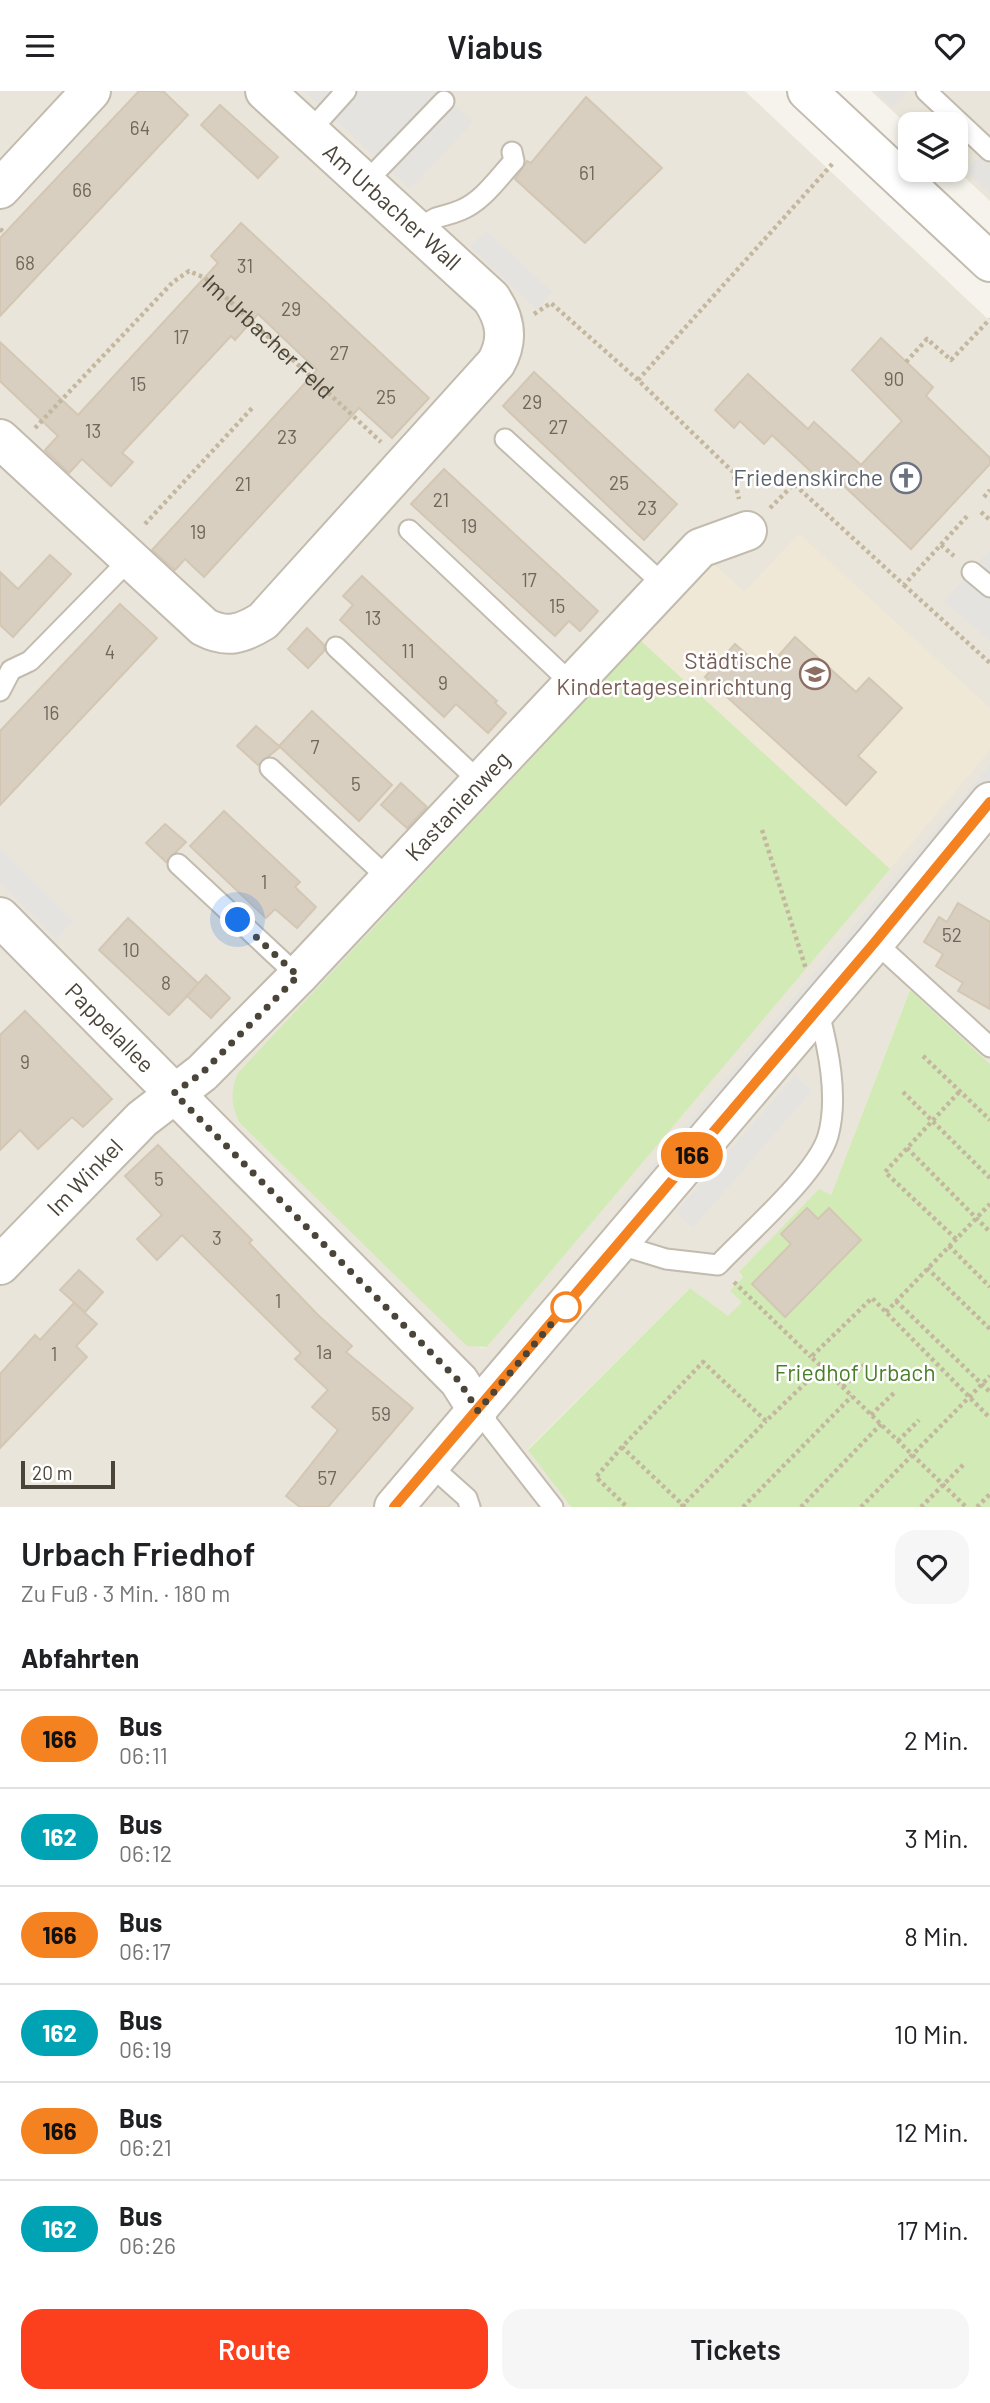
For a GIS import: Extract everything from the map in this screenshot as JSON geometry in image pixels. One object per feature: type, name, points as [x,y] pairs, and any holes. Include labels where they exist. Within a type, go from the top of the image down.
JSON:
[{"type":"street","points":[[0,189],[91,91]]},
{"type":"street","name":"Am Urbacher Wall","points":[[265,91],[491,298],[501,312],[505,333]]},
{"type":"street","points":[[807,91],[990,262]]},
{"type":"street","points":[[6,445],[204,627],[218,634],[246,632],[263,621],[496,363],[505,347],[505,333]]},
{"type":"street","name":"Kastanienweg","points":[[174,1093],[202,1073],[298,976],[700,548],[747,531]]},
{"type":"street","points":[[394,1507],[875,942],[990,802]]},
{"type":"street","name":"Pappelallee","points":[[0,917],[459,1381],[478,1411]]},
{"type":"street","name":"Im Winkel","points":[[0,1265],[142,1119],[174,1093]]},
{"type":"lane","points":[[309,132],[346,91]]},
{"type":"lane","points":[[926,91],[990,151]]},
{"type":"lane","points":[[365,183],[444,101]]},
{"type":"lane","points":[[419,232],[435,216],[461,210],[481,198],[514,161],[512,152]]},
{"type":"lane","points":[[505,439],[664,585]]},
{"type":"lane","points":[[409,530],[572,684]]},
{"type":"lane","points":[[0,691],[6,665],[30,661],[125,554]]},
{"type":"lane","points":[[972,572],[990,587]]},
{"type":"lane","points":[[336,647],[480,782]]},
{"type":"lane","points":[[270,768],[389,879]]},
{"type":"lane","points":[[178,864],[298,976]]},
{"type":"lane","points":[[875,942],[990,1047]]},
{"type":"lane","points":[[617,1244],[666,1259],[718,1265],[816,1162],[828,1137],[832,1115],[828,1047],[818,1009]]},
{"type":"lane","points":[[478,1411],[553,1507]]},
{"type":"lane","points":[[430,1465],[467,1498],[470,1507]]},
{"type":"path","points":[[638,380],[858,139]]},
{"type":"path","points":[[0,229],[5,233]]},
{"type":"path","name":"Im Urbacher Feld","points":[[6,445],[173,282],[189,271],[205,278],[404,464]]},
{"type":"path","points":[[505,333],[551,303],[638,380],[733,472],[747,531]]},
{"type":"path","points":[[906,362],[927,338],[951,360],[990,319]]},
{"type":"path","points":[[125,554],[254,407]]},
{"type":"path","points":[[747,531],[794,484],[990,663]]},
{"type":"path","points":[[984,497],[990,490]]},
{"type":"path","points":[[981,512],[990,520]]},
{"type":"path","points":[[904,585],[969,514]]},
{"type":"path","points":[[941,545],[951,554]]},
{"type":"path","points":[[761,830],[818,1009]]},
{"type":"path","points":[[923,1056],[990,1120]]},
{"type":"path","points":[[956,1239],[885,1172],[960,1091]]},
{"type":"path","points":[[903,1092],[990,1178]]},
{"type":"path","points":[[906,1149],[990,1232]]},
{"type":"path","points":[[886,1312],[990,1203]]},
{"type":"path","points":[[949,1246],[990,1287]]},
{"type":"path","points":[[718,1265],[966,1507]]},
{"type":"path","points":[[928,1268],[990,1329]]},
{"type":"path","points":[[811,1357],[872,1299],[990,1418]]},
{"type":"path","points":[[896,1301],[990,1392]]},
{"type":"path","points":[[627,1507],[596,1477],[704,1362],[766,1420]]},
{"type":"path","points":[[843,1387],[865,1364]]},
{"type":"path","points":[[622,1447],[683,1506],[766,1420],[822,1367]]},
{"type":"path","points":[[861,1507],[990,1376]]},
{"type":"path","points":[[872,1415],[894,1393]]},
{"type":"path","points":[[743,1507],[852,1396]]},
{"type":"path","points":[[898,1441],[919,1420]]},
{"type":"path","points":[[801,1507],[881,1424]]},
{"type":"path","points":[[921,1507],[964,1464]]},
{"type":"path","points":[[977,1507],[990,1494]]},
{"type":"shaded area","points":[[0,91],[745,91],[990,321],[990,1064],[910,990],[831,1195],[739,1273],[743,1277],[736,1284],[742,1302],[728,1317],[690,1288],[528,1449],[571,1507],[0,1507]],"holes":[[[889,869],[487,1347],[480,1348]]]},
{"type":"shaded area","points":[[304,91],[440,91],[473,122],[410,189]]},
{"type":"shaded area","points":[[871,91],[990,91],[990,201],[968,180],[968,112],[898,112],[898,116]]},
{"type":"shaded area","points":[[875,91],[908,91],[892,107]]},
{"type":"shaded area","points":[[982,153],[990,160],[990,193],[968,173],[968,167]]},
{"type":"shaded area","points":[[486,230],[553,292],[536,309],[470,247]]},
{"type":"shaded area","name":"Städtische Kindertageseinrichtung","points":[[799,534],[990,708],[990,750],[890,869],[641,641],[713,563],[744,592]]},
{"type":"shaded area","points":[[990,550],[990,640],[944,602]]},
{"type":"shaded area","points":[[990,765],[990,782],[628,1211],[620,1204]]},
{"type":"shaded area","points":[[0,847],[74,921],[56,939],[0,883]]},
{"type":"shaded area","points":[[795,1075],[812,1091],[693,1228],[676,1212]]},
{"type":"green space","points":[[641,641],[890,869],[487,1347],[467,1346],[239,1122],[233,1103],[234,1086],[238,1073]]},
{"type":"green space","name":"Friedhof Urbach","points":[[910,990],[990,1064],[990,1507],[571,1507],[528,1450],[690,1288],[728,1316],[742,1302],[730,1291],[743,1277],[739,1272],[819,1189],[831,1195]]},
{"type":"building","points":[[139,91],[163,91],[188,115],[0,316],[0,238]]},
{"type":"building","points":[[586,97],[662,168],[585,243],[515,179],[527,161],[531,163]]},
{"type":"building","points":[[220,105],[278,157],[258,178],[201,125]]},
{"type":"building","points":[[241,223],[429,398],[392,438],[359,408],[204,577],[185,559],[175,570],[152,550],[317,370],[258,314],[235,340],[231,336],[122,453],[133,462],[111,486],[82,459],[69,473],[45,450],[58,436],[0,381],[0,342],[78,415],[218,263],[211,256]]},
{"type":"building","points":[[881,338],[933,387],[926,396],[990,458],[990,464],[911,549],[828,471],[820,480],[772,435],[764,444],[740,421],[734,428],[715,410],[748,374],[808,429],[814,422],[861,465],[902,421],[852,370]]},
{"type":"building","points":[[534,372],[677,504],[644,540],[503,406]]},
{"type":"building","points":[[444,469],[598,611],[580,631],[569,621],[555,636],[411,504]]},
{"type":"building","points":[[50,555],[71,574],[13,637],[0,625],[0,572],[18,589]]},
{"type":"building","points":[[362,576],[497,701],[495,703],[506,713],[488,733],[456,704],[444,717],[340,620],[353,605],[343,596]]},
{"type":"building","points":[[120,604],[157,638],[0,805],[0,731]]},
{"type":"building","points":[[307,628],[324,645],[324,651],[308,668],[288,649]]},
{"type":"building","points":[[795,637],[856,692],[869,678],[902,708],[858,756],[876,772],[846,805],[705,677],[735,644],[765,671]]},
{"type":"building","points":[[312,711],[392,785],[359,821],[279,746]]},
{"type":"building","points":[[256,726],[280,747],[258,765],[237,746]]},
{"type":"building","points":[[401,783],[427,807],[407,828],[381,805]]},
{"type":"building","points":[[224,811],[300,882],[295,887],[316,907],[297,928],[275,909],[266,918],[190,846]]},
{"type":"building","points":[[165,824],[186,842],[166,862],[146,843]]},
{"type":"building","points":[[958,903],[990,922],[990,1009],[958,991],[963,983],[936,966],[943,954],[924,942],[939,917],[947,922]]},
{"type":"building","points":[[128,918],[199,984],[169,1015],[99,950]]},
{"type":"building","points":[[206,975],[230,998],[211,1018],[187,996]]},
{"type":"building","points":[[25,1011],[112,1099],[83,1127],[72,1117],[38,1149],[20,1130],[0,1150],[0,1035]]},
{"type":"building","points":[[158,1145],[252,1240],[249,1243],[318,1315],[352,1346],[346,1352],[413,1408],[328,1507],[300,1507],[286,1496],[338,1430],[312,1407],[328,1390],[295,1359],[301,1353],[182,1235],[157,1260],[137,1239],[162,1215],[125,1176]]},
{"type":"building","points":[[807,1208],[818,1219],[829,1208],[861,1240],[785,1317],[752,1284],[791,1244],[781,1234]]},
{"type":"building","points":[[79,1270],[103,1292],[85,1312],[60,1290]]},
{"type":"building","points":[[74,1303],[97,1324],[76,1346],[87,1357],[0,1448],[0,1374],[35,1335],[40,1340]]},
{"type":"bus line","name":"166","points":[[394,1507],[875,942],[990,802]]},
{"type":"place","name":"Friedenskirche","points":[[906,478]]},
{"type":"place","name":"Städtische Kindertageseinrichtung","points":[[815,674]]},
{"type":"route","points":[[238,920],[298,976],[202,1073],[174,1093],[459,1381],[478,1411],[569,1303],[566,1307]]}]
